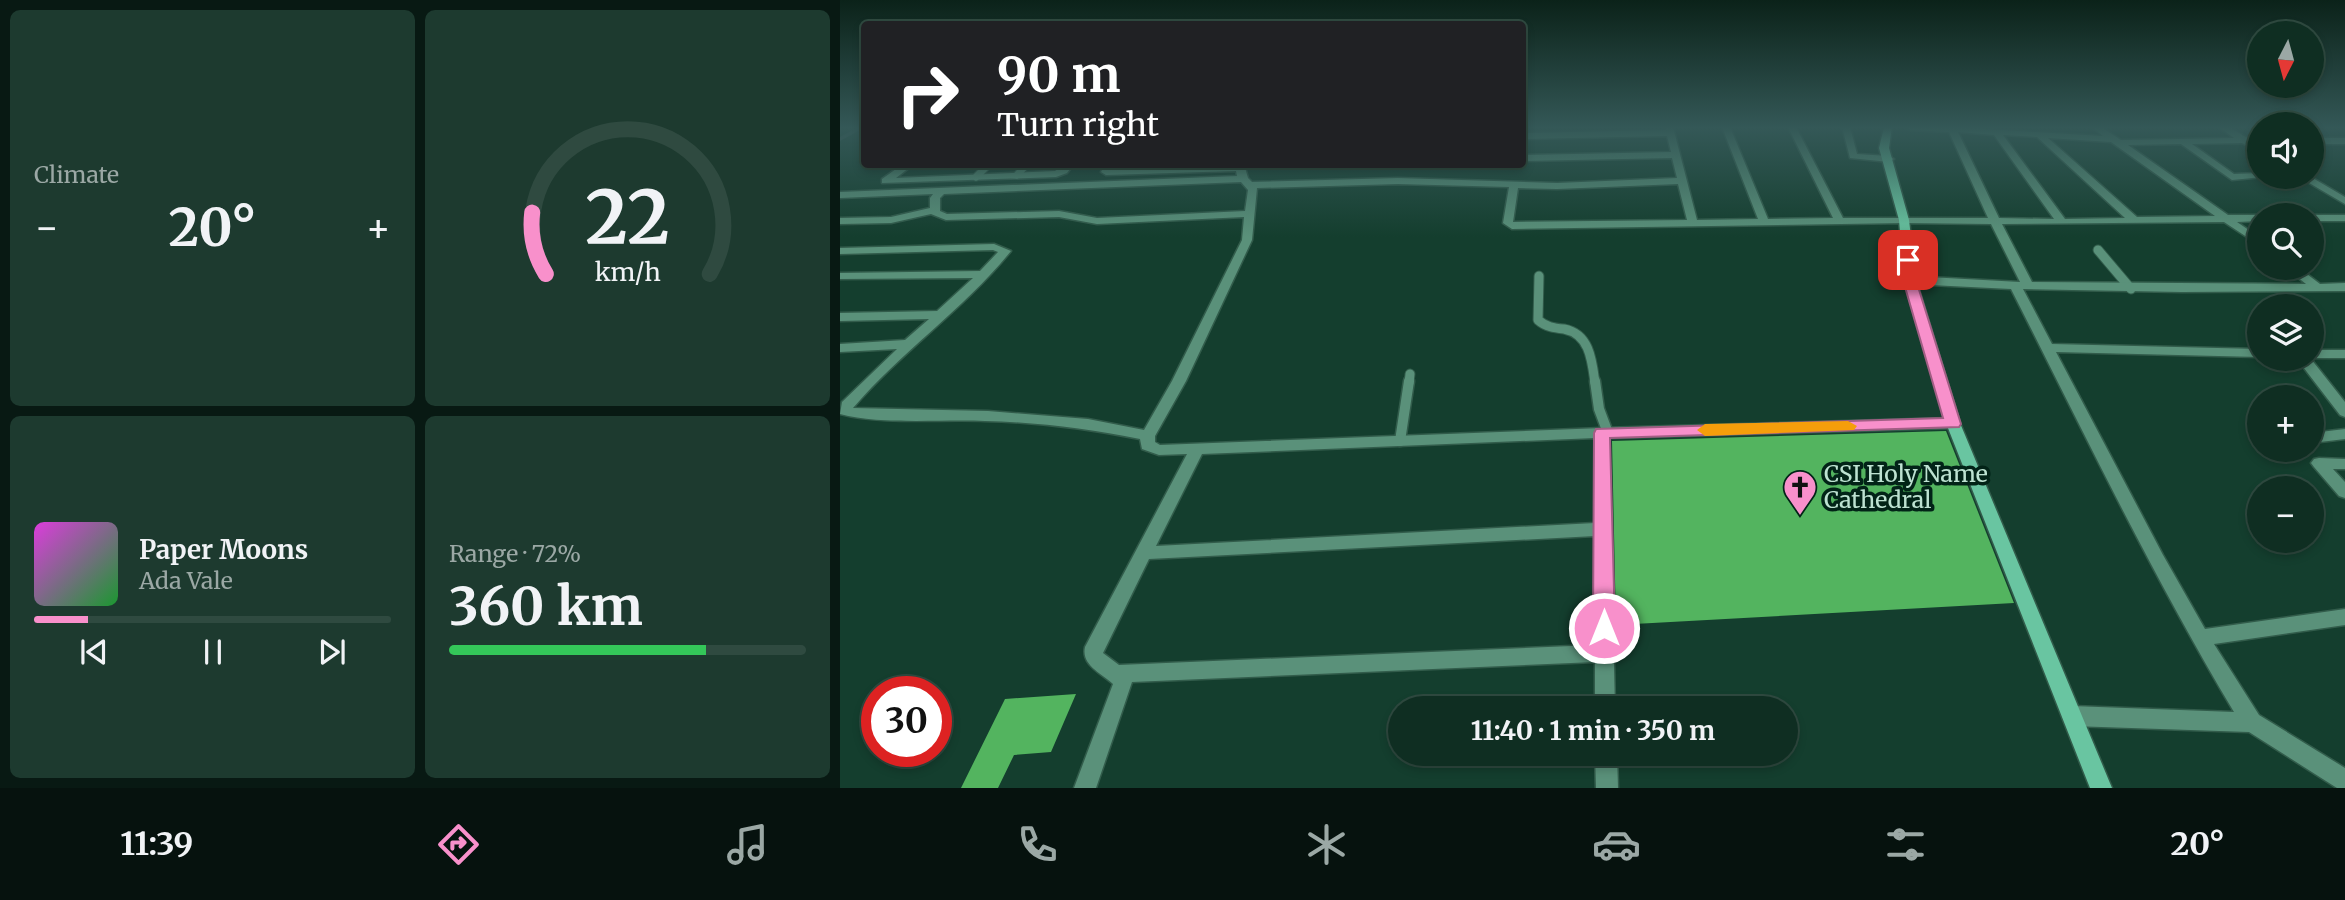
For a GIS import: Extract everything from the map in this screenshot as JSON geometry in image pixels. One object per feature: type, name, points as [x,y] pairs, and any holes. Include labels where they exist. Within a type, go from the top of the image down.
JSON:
[{"type":"street","points":[[1678,164],[1693,224]]},
{"type":"street","points":[[1741,164],[1764,222]]},
{"type":"street","points":[[1811,164],[1839,220]]},
{"type":"street","points":[[1890,164],[1903,219],[1910,280],[1953,424],[2101,788]]},
{"type":"street","points":[[1968,164],[2047,348],[2200,638],[2252,722],[2345,780]]},
{"type":"street","points":[[2019,164],[2062,222]]},
{"type":"street","points":[[2072,164],[2134,220]]},
{"type":"street","points":[[2147,164],[2247,234]]},
{"type":"street","points":[[2214,164],[2232,177],[2247,176]]},
{"type":"street","points":[[864,195],[904,168]]},
{"type":"street","points":[[885,181],[1059,173],[1065,168]]},
{"type":"street","points":[[1108,168],[1106,172],[1242,174],[1514,185],[1681,181]]},
{"type":"street","points":[[840,195],[940,192],[1242,174]]},
{"type":"street","points":[[1242,174],[1253,189],[1247,240],[1179,381],[1147,436],[1147,445],[1159,450],[1605,433],[1953,424]]},
{"type":"street","points":[[1514,185],[1508,223],[1512,226],[1903,219],[2062,222],[2247,218]]},
{"type":"street","points":[[2324,187],[2345,188]]},
{"type":"street","points":[[2324,188],[2345,201]]},
{"type":"street","points":[[940,192],[935,198],[934,211],[937,215],[946,217],[1059,214],[1097,221],[1250,214]]},
{"type":"street","points":[[840,221],[891,220],[934,211]]},
{"type":"street","points":[[2324,218],[2345,218]]},
{"type":"street","points":[[840,251],[1004,249],[984,274],[847,405],[845,417],[1000,417],[1087,424],[1147,436]]},
{"type":"street","points":[[840,276],[984,274]]},
{"type":"street","points":[[1910,280],[2022,287],[2131,289],[2345,287]]},
{"type":"street","points":[[2308,280],[2317,287]]},
{"type":"street","points":[[840,317],[942,315]]},
{"type":"street","points":[[840,348],[908,345]]},
{"type":"street","points":[[2047,348],[2247,353]]},
{"type":"street","points":[[2324,354],[2345,354]]},
{"type":"street","points":[[2313,371],[2345,412]]},
{"type":"street","points":[[1605,433],[1605,696]]},
{"type":"street","points":[[2324,437],[2345,434]]},
{"type":"street","points":[[1085,788],[1123,684],[1116,674],[1098,663],[1093,656],[1095,647],[1197,449]]},
{"type":"street","points":[[2319,463],[2345,464]]},
{"type":"street","points":[[2319,463],[2345,492]]},
{"type":"street","points":[[1143,553],[1603,529]]},
{"type":"street","points":[[2200,638],[2345,617]]},
{"type":"street","points":[[1116,674],[1604,653]]},
{"type":"street","points":[[2072,716],[2252,722]]},
{"type":"street","points":[[1606,766],[1606,788]]},
{"type":"lane","points":[[976,177],[985,168]]},
{"type":"lane","points":[[1017,175],[1023,168]]},
{"type":"lane","points":[[2098,250],[2131,289]]},
{"type":"lane","points":[[1539,276],[1538,320],[1548,328],[1578,334],[1584,340],[1605,433]]},
{"type":"lane","points":[[1399,441],[1410,374]]},
{"type":"building","name":"CSI Holy Name Cathedral","points":[[1946,431],[2014,603],[1616,625],[1612,441]]},
{"type":"building","points":[[1076,694],[1051,752],[1014,755],[998,788],[961,788],[1005,699]]},
{"type":"slow traffic","points":[[1705,430],[1848,426]]},
{"type":"place","name":"CSI Holy Name Cathedral","points":[[1800,517]]},
{"type":"route","points":[[1604,628],[1602,433],[1953,424],[1910,280],[1908,260]]}]
